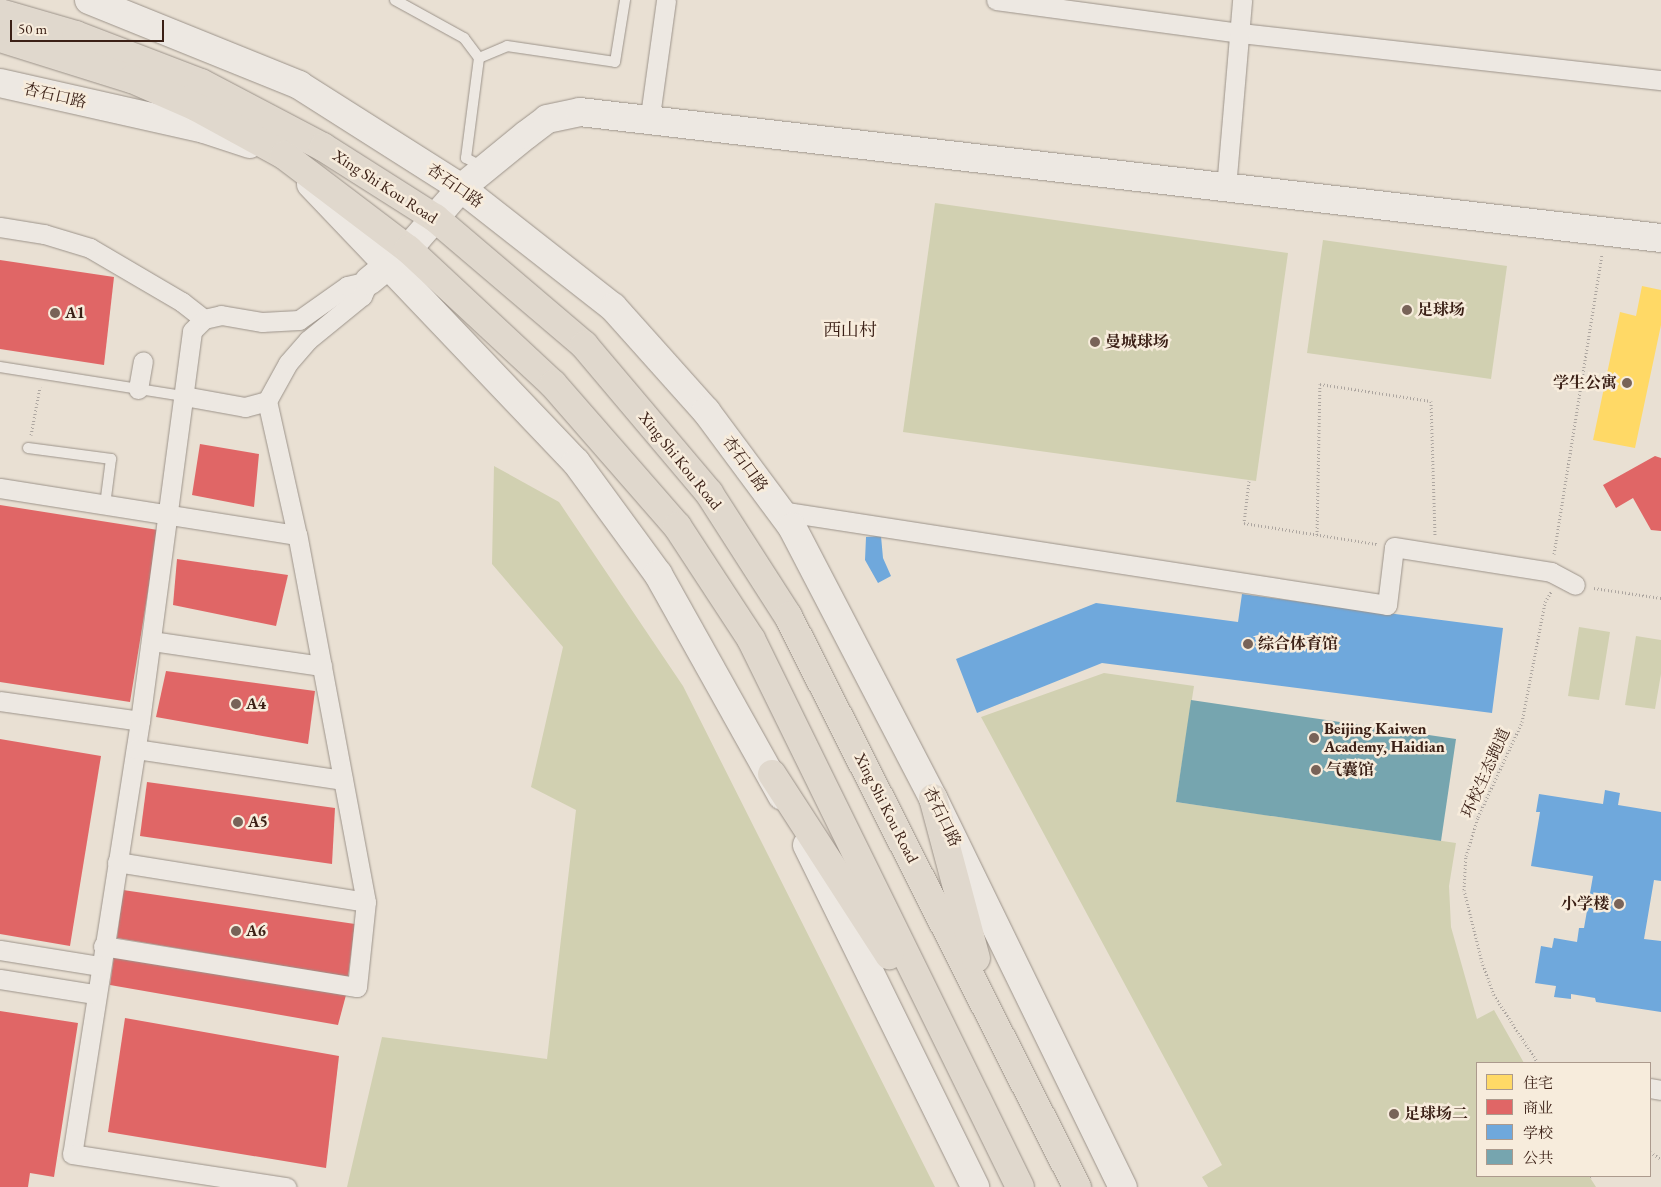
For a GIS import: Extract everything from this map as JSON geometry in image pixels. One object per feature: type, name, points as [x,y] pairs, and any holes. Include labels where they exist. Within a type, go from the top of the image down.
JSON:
[{"type":"main road","name":"Xing Shi Kou Road","points":[[0,13],[76,35],[201,83],[323,147],[435,218],[584,345],[709,493],[788,616],[989,1008],[1077,1187]]},
{"type":"main road","name":"Xing Shi Kou Road","points":[[0,38],[132,79],[196,107],[284,155],[389,265],[553,384],[677,526],[751,639],[1020,1187]]},
{"type":"main road","points":[[772,774],[957,1062]]},
{"type":"main road","points":[[933,798],[989,1008]]},
{"type":"street","name":"杏石口路","points":[[90,0],[299,85],[461,188],[613,307],[706,411],[792,527],[933,798],[1123,1187]]},
{"type":"street","points":[[649,122],[666,0]]},
{"type":"street","points":[[996,0],[1241,32],[1661,80]]},
{"type":"street","points":[[1226,188],[1241,32],[1242,0]]},
{"type":"street","name":"杏石口路","points":[[0,83],[204,129],[284,155]]},
{"type":"street","points":[[103,946],[357,987],[366,902],[297,535],[267,401],[288,363],[308,340],[362,296],[461,188],[547,119],[580,112],[649,122],[1661,238]]},
{"type":"street","points":[[0,227],[44,234],[90,248],[182,302],[204,319]]},
{"type":"street","points":[[286,1187],[72,1154],[99,966],[136,749],[152,641],[170,515],[192,331],[204,319],[221,315],[262,322],[299,320],[347,286],[389,265]]},
{"type":"street","points":[[389,265],[576,462],[658,574],[772,774],[976,1187]]},
{"type":"street","points":[[138,389],[143,361]]},
{"type":"street","points":[[184,396],[245,407],[267,401]]},
{"type":"street","points":[[0,488],[297,535]]},
{"type":"street","points":[[780,511],[1386,605],[1394,547],[1551,572],[1575,585]]},
{"type":"street","points":[[152,641],[322,666]]},
{"type":"street","points":[[0,701],[140,721]]},
{"type":"street","points":[[136,749],[343,780]]},
{"type":"street","points":[[117,862],[366,902]]},
{"type":"street","points":[[0,950],[99,966]]},
{"type":"street","points":[[0,979],[96,994]]},
{"type":"lane","points":[[395,0],[464,38],[479,58],[466,158],[485,169]]},
{"type":"lane","points":[[479,58],[507,46],[615,62],[625,0]]},
{"type":"lane","points":[[0,367],[184,396]]},
{"type":"lane","points":[[28,448],[111,459],[104,505]]},
{"type":"path","points":[[1551,572],[1605,231]]},
{"type":"path","points":[[33,424],[42,374]]},
{"type":"path","points":[[1317,535],[1320,384],[1431,401],[1435,554]]},
{"type":"path","points":[[1249,481],[1244,523],[1394,547]]},
{"type":"path","name":"环校生态跑道","points":[[1537,1062],[1494,995],[1482,962],[1464,890],[1466,856],[1478,816],[1522,722],[1545,602],[1555,587],[1575,585],[1661,598]]},
{"type":"green space","name":"曼城球场","points":[[935,203],[1288,253],[1256,481],[903,432]]},
{"type":"green space","name":"足球场","points":[[1323,240],[1507,266],[1491,379],[1307,353]]},
{"type":"green space","points":[[494,466],[559,502],[683,686],[935,1187],[347,1187],[382,1037],[547,1059],[576,810],[531,787],[563,647],[492,564]]},
{"type":"green space","points":[[1579,627],[1610,632],[1599,700],[1568,696]]},
{"type":"green space","points":[[1636,636],[1661,640],[1661,674],[1655,709],[1625,705]]},
{"type":"green space","points":[[1104,673],[1194,686],[1176,802],[1456,843],[1449,886],[1451,927],[1477,1019],[1494,1010],[1523,1062],[1476,1062],[1476,1177],[1590,1177],[1596,1187],[1208,1187],[1202,1177],[1222,1165],[981,717]]},
{"type":"building: 住宅","name":"学生公寓","points":[[1642,286],[1661,290],[1661,325],[1635,448],[1593,440],[1620,312],[1636,316]]},
{"type":"building: 商业","name":"A1","points":[[0,260],[114,277],[104,365],[0,349]]},
{"type":"building: 商业","points":[[200,444],[259,454],[254,507],[192,495]]},
{"type":"building: 商业","points":[[1655,456],[1661,458],[1661,531],[1651,530],[1633,498],[1616,508],[1603,485]]},
{"type":"building: 商业","points":[[0,505],[158,530],[130,702],[0,682]]},
{"type":"building: 商业","points":[[177,559],[288,575],[276,626],[173,605]]},
{"type":"building: 商业","name":"A4","points":[[166,671],[315,691],[308,744],[156,717]]},
{"type":"building: 商业","points":[[0,739],[101,756],[70,946],[0,934]]},
{"type":"building: 商业","name":"A5","points":[[147,782],[335,808],[332,864],[140,836]]},
{"type":"building: 商业","name":"A6","points":[[123,890],[355,924],[348,977],[117,938]]},
{"type":"building: 商业","points":[[114,956],[346,995],[338,1025],[110,985]]},
{"type":"building: 商业","points":[[0,1011],[78,1023],[54,1177],[30,1173],[28,1187],[0,1187]]},
{"type":"building: 商业","points":[[125,1018],[339,1056],[326,1168],[108,1132]]},
{"type":"building: 学校","points":[[881,536],[883,558],[891,576],[878,583],[865,560],[866,537]]},
{"type":"building: 学校","name":"综合体育馆","points":[[1242,594],[1503,628],[1492,713],[1102,663],[977,713],[956,659],[1096,603],[1238,622]]},
{"type":"building: 学校","name":"小学楼","points":[[1605,790],[1620,793],[1618,805],[1661,812],[1661,881],[1654,880],[1644,939],[1661,941],[1661,1012],[1596,1002],[1595,998],[1571,994],[1571,999],[1554,997],[1556,986],[1535,983],[1541,946],[1552,948],[1554,938],[1577,942],[1579,928],[1584,928],[1593,876],[1531,866],[1540,812],[1536,812],[1539,794],[1603,804]]},
{"type":"building: 公共","name":"气囊馆","points":[[1191,700],[1456,739],[1441,841],[1176,802]]},
{"type":"place","name":"足球场","points":[[1407,310]]},
{"type":"place","name":"A1","points":[[55,313]]},
{"type":"place","name":"曼城球场","points":[[1095,342]]},
{"type":"place","name":"学生公寓","points":[[1627,383]]},
{"type":"place","name":"综合体育馆","points":[[1248,644]]},
{"type":"place","name":"A4","points":[[236,704]]},
{"type":"place","name":"Beijing Kaiwen Academy, Haidian","points":[[1314,738]]},
{"type":"place","name":"气囊馆","points":[[1316,770]]},
{"type":"place","name":"A5","points":[[238,822]]},
{"type":"place","name":"小学楼","points":[[1619,904]]},
{"type":"place","name":"A6","points":[[236,931]]},
{"type":"place","name":"足球场二","points":[[1394,1114]]},
{"type":"district","name":"西山村","points":[[850,330]]}]
